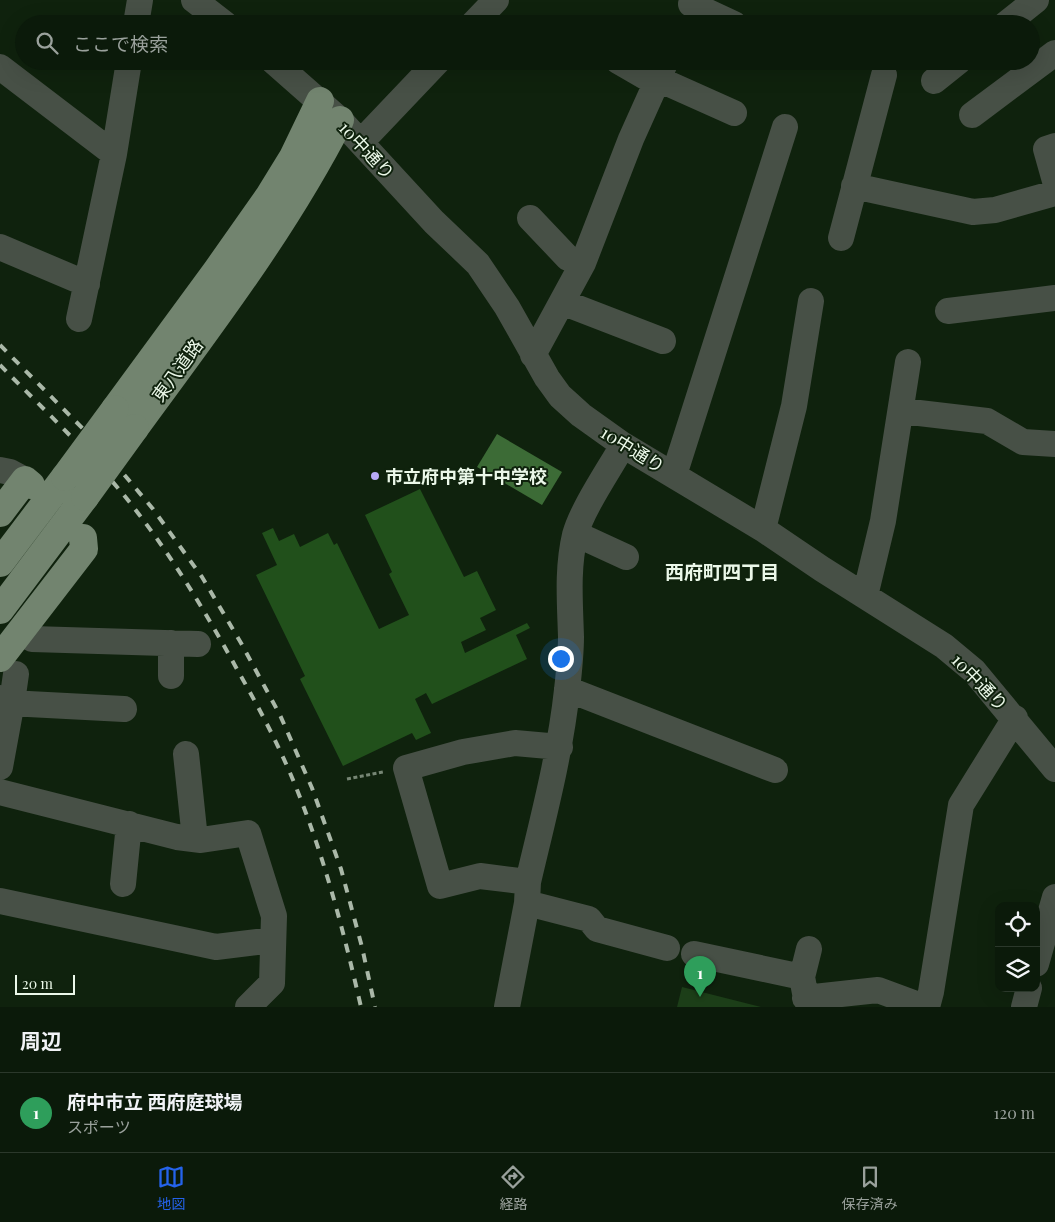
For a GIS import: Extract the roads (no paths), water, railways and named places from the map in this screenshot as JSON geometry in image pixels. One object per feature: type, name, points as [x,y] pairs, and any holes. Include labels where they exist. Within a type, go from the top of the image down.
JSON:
[{"type":"main road","name":"東八道路","points":[[0,563],[217,270],[269,196],[292,157],[320,101]]},
{"type":"main road","name":"東八道路","points":[[0,610],[85,497],[237,287],[290,210],[340,120]]},
{"type":"main road","points":[[0,513],[28,482]]},
{"type":"main road","points":[[8,666],[21,631],[84,549],[83,538]]},
{"type":"street","points":[[138,15],[140,0]]},
{"type":"street","points":[[194,0],[213,15]]},
{"type":"street","points":[[1017,15],[1036,0]]},
{"type":"street","points":[[689,9],[707,15]]},
{"type":"street","points":[[1040,64],[1055,53]]},
{"type":"street","points":[[0,67],[114,154]]},
{"type":"street","points":[[79,319],[88,284],[114,154],[128,70]]},
{"type":"street","name":"10中通り","points":[[284,70],[340,120],[434,222],[478,264],[507,307],[533,355],[560,396],[581,415],[623,445],[763,529],[944,646],[974,671],[1055,769]]},
{"type":"street","points":[[361,142],[429,70]]},
{"type":"street","points":[[647,70],[660,74],[734,112]]},
{"type":"street","points":[[934,81],[948,70]]},
{"type":"street","points":[[972,115],[1032,70]]},
{"type":"street","points":[[533,355],[583,263],[660,74]]},
{"type":"street","points":[[842,238],[884,75]]},
{"type":"street","points":[[674,475],[785,127]]},
{"type":"street","points":[[1055,146],[1046,149],[1055,182]]},
{"type":"street","points":[[854,186],[973,212],[995,210],[1055,193]]},
{"type":"street","points":[[530,218],[568,258],[583,263]]},
{"type":"street","points":[[0,247],[88,284]]},
{"type":"street","points":[[948,311],[1055,298]]},
{"type":"street","points":[[763,529],[794,406],[811,301]]},
{"type":"street","points":[[562,302],[663,341]]},
{"type":"street","points":[[865,596],[883,521],[902,411],[908,362]]},
{"type":"street","points":[[902,411],[987,421],[1023,442],[1055,444]]},
{"type":"street","points":[[508,1007],[528,892],[560,747],[568,689],[571,638],[570,566],[576,534],[587,508],[623,445]]},
{"type":"street","points":[[0,470],[10,472],[28,482]]},
{"type":"street","points":[[576,534],[626,557]]},
{"type":"street","points":[[21,631],[32,639],[198,644]]},
{"type":"street","points":[[171,643],[171,676]]},
{"type":"street","points":[[4,700],[13,695],[8,666]]},
{"type":"street","points":[[568,689],[775,770]]},
{"type":"street","points":[[4,700],[124,709]]},
{"type":"street","points":[[0,767],[11,708],[4,700]]},
{"type":"street","points":[[694,954],[804,994],[878,990],[925,1007],[931,992],[961,804],[1014,718]]},
{"type":"street","points":[[560,747],[515,743],[463,752],[406,768],[440,886],[480,876],[528,892],[589,919],[597,929],[667,948]]},
{"type":"street","points":[[186,754],[195,839]]},
{"type":"street","points":[[0,792],[177,837],[195,839],[248,833],[274,916],[272,983],[248,1007]]},
{"type":"street","points":[[123,884],[129,824]]},
{"type":"street","points":[[1040,950],[1055,897]]},
{"type":"street","points":[[0,901],[216,947],[273,940]]},
{"type":"street","points":[[804,994],[809,949]]},
{"type":"street","points":[[1024,1007],[1028,992]]},
{"type":"railway","points":[[0,345],[101,447],[153,509],[202,577],[241,643],[280,715],[312,788],[341,869],[362,947],[375,1007]]},
{"type":"railway","points":[[0,365],[73,439],[125,497],[180,573],[227,651],[272,734],[301,800],[335,902],[361,1007]]},
{"type":"place","name":"市立府中第十中学校","points":[[375,476]]},
{"type":"place","name":"府中市立 西府庭球場","points":[[700,997]]},
{"type":"district","name":"西府町四丁目","points":[[722,571]]}]
